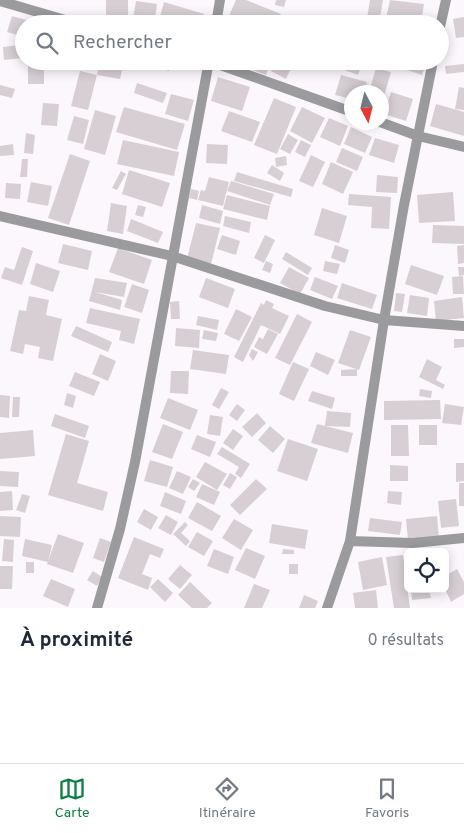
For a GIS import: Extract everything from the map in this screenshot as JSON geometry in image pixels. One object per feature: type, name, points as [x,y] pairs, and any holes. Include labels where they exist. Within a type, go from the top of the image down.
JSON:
[{"type":"street","points":[[0,0],[49,15]]},
{"type":"street","points":[[218,15],[220,0]]},
{"type":"street","points":[[443,15],[446,0]]},
{"type":"street","points":[[97,608],[125,510],[207,70]]},
{"type":"street","points":[[234,70],[344,109]]},
{"type":"street","points":[[327,608],[350,541],[384,320],[431,70]]},
{"type":"street","points":[[389,125],[418,136],[464,147]]},
{"type":"street","points":[[0,216],[172,256],[325,306],[384,320],[464,326]]},
{"type":"street","points":[[350,541],[413,543],[464,538]]},
{"type":"building","points":[[106,0],[128,0],[128,15],[106,15]]},
{"type":"building","points":[[236,0],[246,0],[281,14],[281,15],[229,15]]},
{"type":"building","points":[[276,0],[286,0],[284,7],[275,5]]},
{"type":"building","points":[[370,0],[383,0],[380,15],[368,15]]},
{"type":"building","points":[[390,0],[424,4],[422,15],[387,15]]},
{"type":"building","points":[[136,1],[157,4],[155,15],[134,15]]},
{"type":"building","points":[[164,2],[204,14],[204,15],[160,15]]},
{"type":"building","points":[[12,16],[15,17],[15,34],[7,32]]},
{"type":"building","points":[[464,17],[464,37],[456,38],[453,19]]},
{"type":"building","points":[[15,46],[15,59],[4,60],[3,47]]},
{"type":"building","points":[[464,64],[464,72],[446,74],[446,70],[449,70],[449,66]]},
{"type":"building","points":[[28,70],[44,70],[44,84],[28,84]]},
{"type":"building","points":[[98,70],[122,70],[120,79],[97,75]]},
{"type":"building","points":[[253,70],[268,70],[266,75]]},
{"type":"building","points":[[272,70],[290,70],[286,79]]},
{"type":"building","points":[[344,70],[360,70],[358,75]]},
{"type":"building","points":[[375,70],[391,72],[387,85],[371,85]]},
{"type":"building","points":[[406,70],[424,70],[422,75]]},
{"type":"building","points":[[80,71],[97,75],[88,110],[71,106]]},
{"type":"building","points":[[341,75],[367,82],[366,85],[344,85],[344,97],[335,95]]},
{"type":"building","points":[[218,77],[250,87],[242,111],[211,101]]},
{"type":"building","points":[[137,83],[167,93],[163,103],[134,93]]},
{"type":"building","points":[[0,85],[15,89],[12,98],[0,95]]},
{"type":"building","points":[[459,87],[464,88],[464,110],[455,109]]},
{"type":"building","points":[[391,92],[413,99],[406,121],[389,116]]},
{"type":"building","points":[[171,94],[194,100],[188,121],[165,114]]},
{"type":"building","points":[[274,98],[296,107],[277,154],[254,145]]},
{"type":"building","points":[[43,103],[59,104],[57,126],[41,125]]},
{"type":"building","points":[[436,104],[464,112],[464,136],[430,126]]},
{"type":"building","points":[[124,107],[185,124],[177,150],[116,132]]},
{"type":"building","points":[[302,107],[325,118],[312,143],[290,131]]},
{"type":"building","points":[[95,110],[116,116],[105,155],[84,149]]},
{"type":"building","points":[[229,111],[260,122],[252,142],[221,131]]},
{"type":"building","points":[[74,116],[89,120],[83,144],[67,140]]},
{"type":"building","points":[[329,118],[344,124],[344,130],[346,130],[340,146],[320,137]]},
{"type":"building","points":[[350,130],[357,130],[372,137],[365,153],[344,144]]},
{"type":"building","points":[[26,133],[35,135],[33,154],[24,153]]},
{"type":"building","points":[[288,134],[298,140],[290,154],[280,149]]},
{"type":"building","points":[[375,138],[399,145],[394,163],[369,155]]},
{"type":"building","points":[[123,140],[179,152],[174,176],[117,164]]},
{"type":"building","points":[[301,140],[311,145],[305,157],[295,152]]},
{"type":"building","points":[[13,144],[14,155],[0,156],[0,146]]},
{"type":"building","points":[[207,144],[228,145],[227,164],[206,163]]},
{"type":"building","points":[[342,148],[363,157],[357,171],[336,162]]},
{"type":"building","points":[[70,154],[90,161],[69,225],[48,218]]},
{"type":"building","points":[[311,155],[325,162],[313,187],[299,181]]},
{"type":"building","points":[[286,156],[287,165],[276,167],[275,158]]},
{"type":"building","points":[[22,159],[28,159],[27,177],[20,177]]},
{"type":"building","points":[[331,162],[353,172],[343,194],[322,184]]},
{"type":"building","points":[[272,165],[284,173],[280,181],[267,173]]},
{"type":"building","points":[[129,170],[170,183],[162,207],[122,194]]},
{"type":"building","points":[[121,171],[126,174],[117,190],[112,188]]},
{"type":"building","points":[[237,172],[293,189],[291,197],[234,181]]},
{"type":"building","points":[[377,175],[398,177],[397,193],[376,192]]},
{"type":"building","points":[[209,177],[229,182],[223,206],[198,200],[201,190],[205,191]]},
{"type":"building","points":[[231,181],[274,194],[270,205],[227,191]]},
{"type":"building","points":[[31,182],[52,186],[48,206],[27,202]]},
{"type":"building","points":[[6,183],[21,184],[20,199],[5,198]]},
{"type":"building","points":[[191,189],[199,191],[197,200],[189,198]]},
{"type":"building","points":[[453,192],[455,221],[419,223],[417,195]]},
{"type":"building","points":[[349,194],[391,197],[389,229],[371,228],[372,207],[348,205]]},
{"type":"building","points":[[227,195],[270,206],[267,220],[223,209]]},
{"type":"building","points":[[111,203],[127,206],[123,234],[107,231]]},
{"type":"building","points":[[138,205],[146,207],[143,217],[135,215]]},
{"type":"building","points":[[202,205],[223,211],[220,224],[199,218]]},
{"type":"building","points":[[322,208],[347,216],[339,243],[314,235]]},
{"type":"building","points":[[225,216],[251,222],[249,233],[223,226]]},
{"type":"building","points":[[131,219],[163,232],[158,243],[127,231]]},
{"type":"building","points":[[196,223],[220,228],[211,264],[187,259]]},
{"type":"building","points":[[433,225],[464,226],[464,244],[432,243]]},
{"type":"building","points":[[222,235],[240,241],[236,255],[217,249]]},
{"type":"building","points":[[265,235],[275,240],[264,263],[254,258]]},
{"type":"building","points":[[63,244],[92,251],[88,270],[58,263]]},
{"type":"building","points":[[335,245],[349,250],[345,263],[331,258]]},
{"type":"building","points":[[464,245],[464,263],[458,264],[457,246]]},
{"type":"building","points":[[22,247],[33,251],[22,285],[1,278],[5,267],[14,270]]},
{"type":"building","points":[[118,248],[152,260],[144,284],[109,272]]},
{"type":"building","points":[[286,252],[312,268],[308,275],[282,259]]},
{"type":"building","points":[[266,261],[273,264],[270,273],[262,270]]},
{"type":"building","points":[[325,261],[340,264],[337,274],[323,271]]},
{"type":"building","points":[[36,263],[60,271],[53,292],[30,284]]},
{"type":"building","points":[[411,265],[444,276],[437,295],[405,284]]},
{"type":"building","points":[[289,267],[309,278],[300,294],[280,283]]},
{"type":"building","points":[[458,267],[464,267],[464,275],[459,276]]},
{"type":"building","points":[[463,276],[464,294],[453,294],[452,277]]},
{"type":"building","points":[[315,277],[338,286],[332,299],[310,290]]},
{"type":"building","points":[[95,278],[127,283],[124,297],[95,292],[122,300],[120,310],[89,301]]},
{"type":"building","points":[[206,278],[235,289],[228,308],[199,297]]},
{"type":"building","points":[[342,283],[377,295],[372,309],[337,298]]},
{"type":"building","points":[[132,284],[149,290],[142,313],[124,307]]},
{"type":"building","points":[[396,293],[405,294],[402,312],[394,311]]},
{"type":"building","points":[[410,295],[429,298],[427,316],[407,313]]},
{"type":"building","points":[[29,296],[49,300],[46,315],[62,319],[53,361],[38,358],[40,347],[25,344],[23,354],[10,351],[19,310],[26,311]]},
{"type":"building","points":[[462,297],[464,318],[436,321],[434,301]]},
{"type":"building","points":[[266,300],[274,304],[272,308],[289,316],[280,334],[261,325],[243,362],[234,357],[261,303],[264,305]]},
{"type":"building","points":[[179,301],[180,319],[171,319],[170,302]]},
{"type":"building","points":[[90,308],[140,319],[134,344],[119,340],[121,331],[86,323]]},
{"type":"building","points":[[236,309],[252,317],[239,341],[224,334]]},
{"type":"building","points":[[297,314],[312,322],[290,365],[275,358]]},
{"type":"building","points":[[198,316],[219,320],[217,330],[196,325]]},
{"type":"building","points":[[76,326],[112,342],[108,352],[71,336]]},
{"type":"building","points":[[176,328],[200,330],[199,348],[175,346]]},
{"type":"building","points":[[268,329],[278,334],[267,354],[254,347],[259,337],[263,339]]},
{"type":"building","points":[[204,330],[218,333],[216,341],[202,339]]},
{"type":"building","points":[[350,330],[371,337],[359,370],[338,363]]},
{"type":"building","points":[[454,339],[464,339],[464,347],[454,348]]},
{"type":"building","points":[[252,349],[258,352],[253,361],[249,355]]},
{"type":"building","points":[[193,350],[229,355],[226,374],[190,369]]},
{"type":"building","points":[[316,352],[335,360],[328,375],[310,366]]},
{"type":"building","points":[[100,354],[116,361],[108,381],[92,374]]},
{"type":"building","points":[[427,359],[442,367],[436,380],[445,385],[443,389],[419,377]]},
{"type":"building","points":[[293,362],[309,369],[294,401],[279,394]]},
{"type":"building","points":[[357,369],[357,376],[341,376],[341,370]]},
{"type":"building","points":[[171,371],[189,371],[188,394],[170,393]]},
{"type":"building","points":[[75,372],[100,382],[94,396],[69,386]]},
{"type":"building","points":[[221,388],[229,392],[219,409],[212,405]]},
{"type":"building","points":[[420,389],[432,391],[431,398],[419,396]]},
{"type":"building","points":[[312,391],[335,398],[332,409],[308,401]]},
{"type":"building","points":[[67,393],[76,396],[73,408],[64,405]]},
{"type":"building","points":[[0,395],[10,396],[9,418],[0,417]]},
{"type":"building","points":[[13,397],[20,397],[19,417],[12,417]]},
{"type":"building","points":[[168,398],[198,410],[190,430],[160,418]]},
{"type":"building","points":[[440,400],[441,419],[384,420],[384,401]]},
{"type":"building","points":[[237,404],[245,410],[237,421],[229,415]]},
{"type":"building","points":[[445,404],[464,407],[461,425],[442,423]]},
{"type":"building","points":[[327,411],[351,413],[350,427],[325,426]]},
{"type":"building","points":[[257,413],[266,423],[252,437],[242,427]]},
{"type":"building","points":[[55,414],[89,426],[85,438],[51,426]]},
{"type":"building","points":[[210,415],[223,417],[220,436],[207,434]]},
{"type":"building","points":[[163,424],[183,432],[172,459],[152,452]]},
{"type":"building","points":[[317,424],[353,433],[348,453],[311,443]]},
{"type":"building","points":[[391,425],[408,425],[409,456],[391,456]]},
{"type":"building","points":[[419,425],[437,425],[437,445],[419,445]]},
{"type":"building","points":[[270,426],[285,439],[273,453],[258,440]]},
{"type":"building","points":[[233,429],[243,436],[233,450],[223,443]]},
{"type":"building","points":[[33,430],[35,456],[0,459],[0,433]]},
{"type":"building","points":[[66,434],[89,441],[77,483],[108,492],[103,511],[48,495]]},
{"type":"building","points":[[197,435],[216,442],[210,457],[191,449]]},
{"type":"building","points":[[288,439],[318,449],[307,481],[277,471]]},
{"type":"building","points":[[222,447],[250,464],[241,478],[235,474],[239,467],[217,454]]},
{"type":"building","points":[[150,460],[173,467],[167,487],[144,481]]},
{"type":"building","points":[[205,462],[227,474],[217,490],[196,477]]},
{"type":"building","points":[[456,463],[464,463],[464,481],[456,482]]},
{"type":"building","points":[[390,465],[408,466],[408,481],[390,481]]},
{"type":"building","points":[[0,471],[19,472],[18,487],[0,486]]},
{"type":"building","points":[[177,471],[191,477],[183,494],[169,488]]},
{"type":"building","points":[[230,473],[237,477],[230,489],[223,485]]},
{"type":"building","points":[[193,479],[200,483],[194,491],[188,487]]},
{"type":"building","points":[[256,479],[267,489],[240,515],[230,505]]},
{"type":"building","points":[[459,483],[464,483],[464,506],[459,506]]},
{"type":"building","points":[[202,484],[220,492],[214,505],[196,497]]},
{"type":"building","points":[[12,491],[13,510],[0,511],[0,492]]},
{"type":"building","points":[[388,491],[402,492],[401,505],[387,503]]},
{"type":"building","points":[[165,492],[186,501],[181,514],[160,506]]},
{"type":"building","points":[[22,494],[30,496],[25,513],[16,510]]},
{"type":"building","points":[[456,499],[459,526],[441,528],[438,501]]},
{"type":"building","points":[[197,502],[221,516],[212,531],[188,518]]},
{"type":"building","points":[[144,509],[158,517],[151,530],[137,522]]},
{"type":"building","points":[[166,515],[178,522],[171,535],[158,528]]},
{"type":"building","points":[[0,516],[21,517],[20,537],[0,536]]},
{"type":"building","points":[[437,516],[439,538],[408,541],[406,519]]},
{"type":"building","points":[[370,518],[402,522],[400,535],[368,531]]},
{"type":"building","points":[[234,519],[253,530],[241,550],[222,538]]},
{"type":"building","points":[[185,522],[188,525],[181,533],[190,541],[186,546],[173,534]]},
{"type":"building","points":[[272,524],[308,530],[305,549],[269,543]]},
{"type":"building","points":[[197,532],[213,541],[204,556],[188,547]]},
{"type":"building","points":[[58,534],[84,543],[73,573],[47,564]]},
{"type":"building","points":[[134,537],[164,549],[160,558],[150,554],[142,574],[152,578],[148,590],[118,578]]},
{"type":"building","points":[[100,538],[111,542],[104,562],[93,558]]},
{"type":"building","points":[[4,539],[14,540],[13,562],[2,561]]},
{"type":"building","points":[[25,539],[52,545],[48,562],[22,556]]},
{"type":"building","points":[[246,548],[265,556],[255,579],[235,570]]},
{"type":"building","points":[[214,549],[234,557],[228,574],[207,566]]},
{"type":"building","points":[[283,549],[294,550],[294,554],[282,554]]},
{"type":"building","points":[[403,555],[404,593],[408,593],[410,608],[394,608],[386,557]]},
{"type":"building","points":[[382,557],[387,585],[363,590],[358,562]]},
{"type":"building","points":[[26,562],[34,562],[34,573],[26,573]]},
{"type":"building","points":[[289,564],[298,564],[298,574],[289,574]]},
{"type":"building","points":[[180,565],[192,575],[180,589],[168,579]]},
{"type":"building","points":[[0,566],[13,566],[12,589],[0,589]]},
{"type":"building","points":[[457,569],[464,582],[464,594],[451,602],[447,593],[449,593],[449,574]]},
{"type":"building","points":[[93,571],[102,577],[97,586],[87,580]]},
{"type":"building","points":[[51,579],[75,589],[68,607],[43,596]]},
{"type":"building","points":[[158,579],[173,593],[165,602],[150,587]]},
{"type":"building","points":[[190,582],[212,603],[207,608],[192,608],[178,595]]},
{"type":"building","points":[[254,584],[270,590],[262,608],[244,608]]},
{"type":"building","points":[[376,590],[378,608],[355,608],[353,593]]},
{"type":"building","points":[[411,593],[430,593],[431,598],[412,600]]},
{"type":"building","points":[[304,595],[318,601],[315,608],[299,608]]}]
